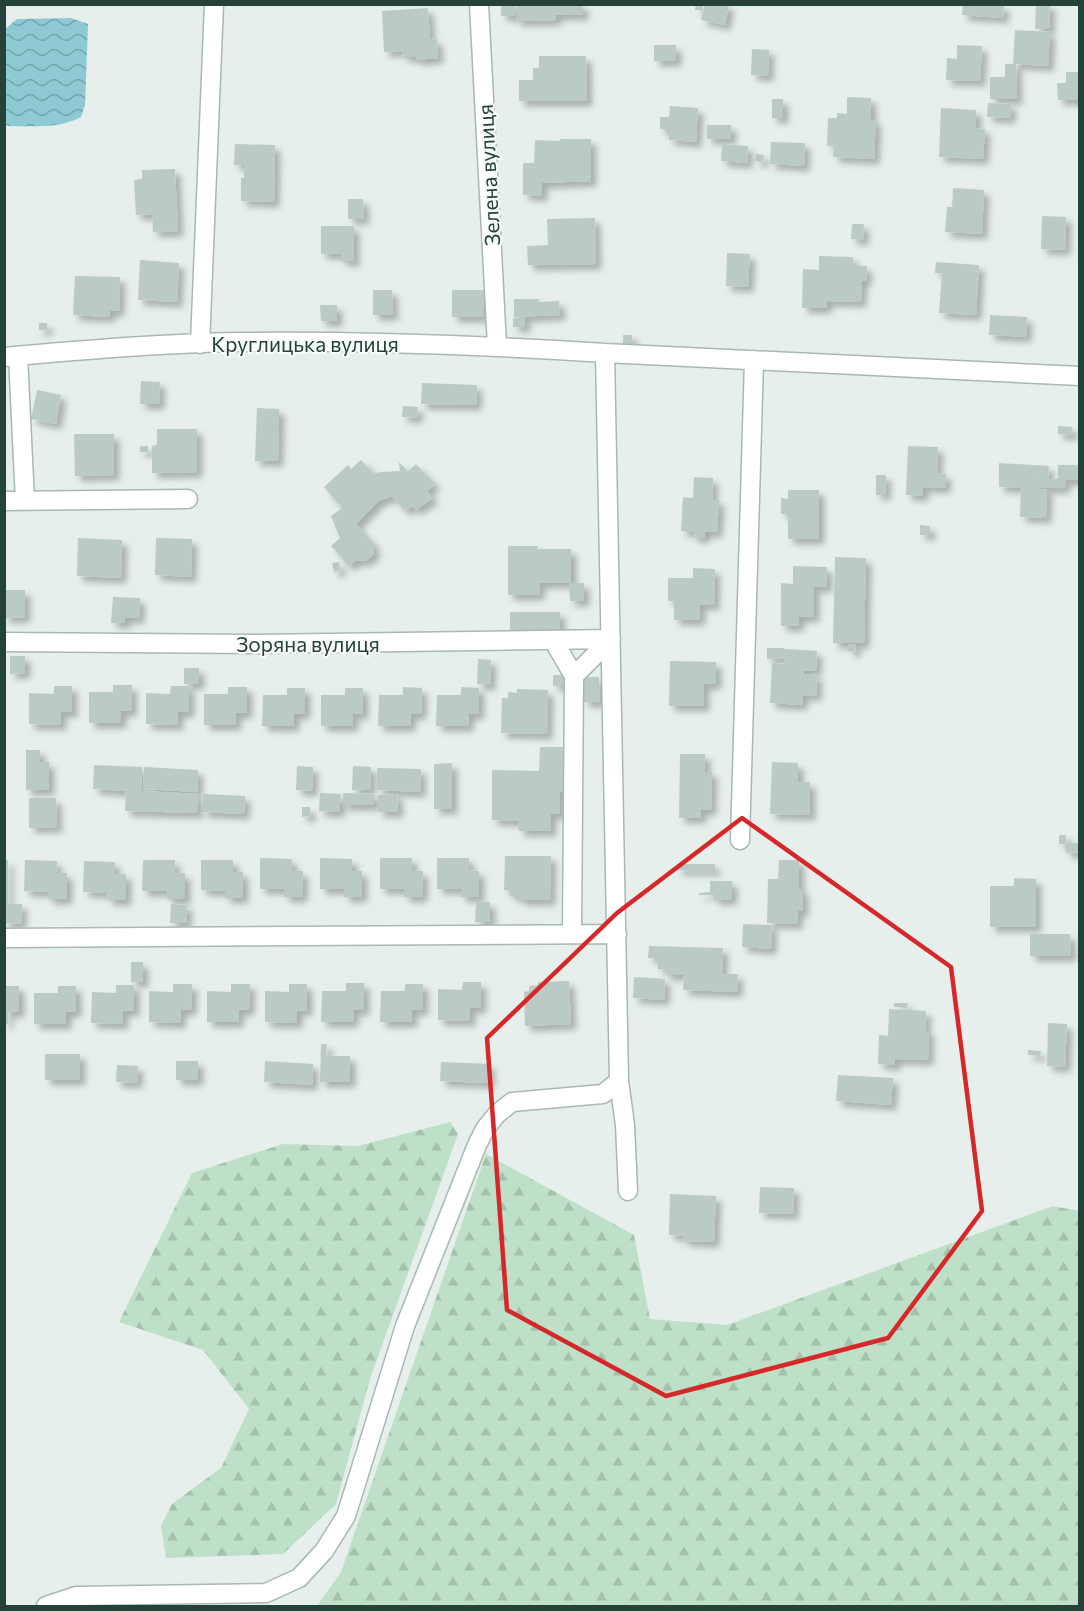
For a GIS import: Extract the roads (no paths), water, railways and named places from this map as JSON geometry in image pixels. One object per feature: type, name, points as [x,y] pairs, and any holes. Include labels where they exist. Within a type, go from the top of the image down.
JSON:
[{"type":"street","points":[[200,344],[214,4]]},
{"type":"street","name":"Зелена вулиця","points":[[479,4],[496,346]]},
{"type":"street","name":"Круглицька вулиця","points":[[11,356],[200,344],[352,342],[496,346],[1080,376]]},
{"type":"street","points":[[605,353],[619,1081],[625,1125],[628,1191]]},
{"type":"street","points":[[11,356],[24,501]]},
{"type":"street","points":[[740,840],[754,360]]},
{"type":"street","points":[[4,501],[188,499]]},
{"type":"street","points":[[574,676],[611,639]]},
{"type":"street","name":"Зоряна вулиця","points":[[4,642],[255,644],[611,639]]},
{"type":"street","points":[[553,640],[574,676],[572,933]]},
{"type":"street","points":[[4,938],[616,934]]},
{"type":"street","points":[[46,1606],[76,1596],[266,1593],[299,1578],[324,1551],[346,1516],[405,1326],[485,1129],[497,1114],[512,1102],[603,1094],[619,1081]]},
{"type":"water","points":[[71,18],[88,24],[85,105],[81,117],[54,125],[8,126],[5,124],[5,29],[17,19]]}]
